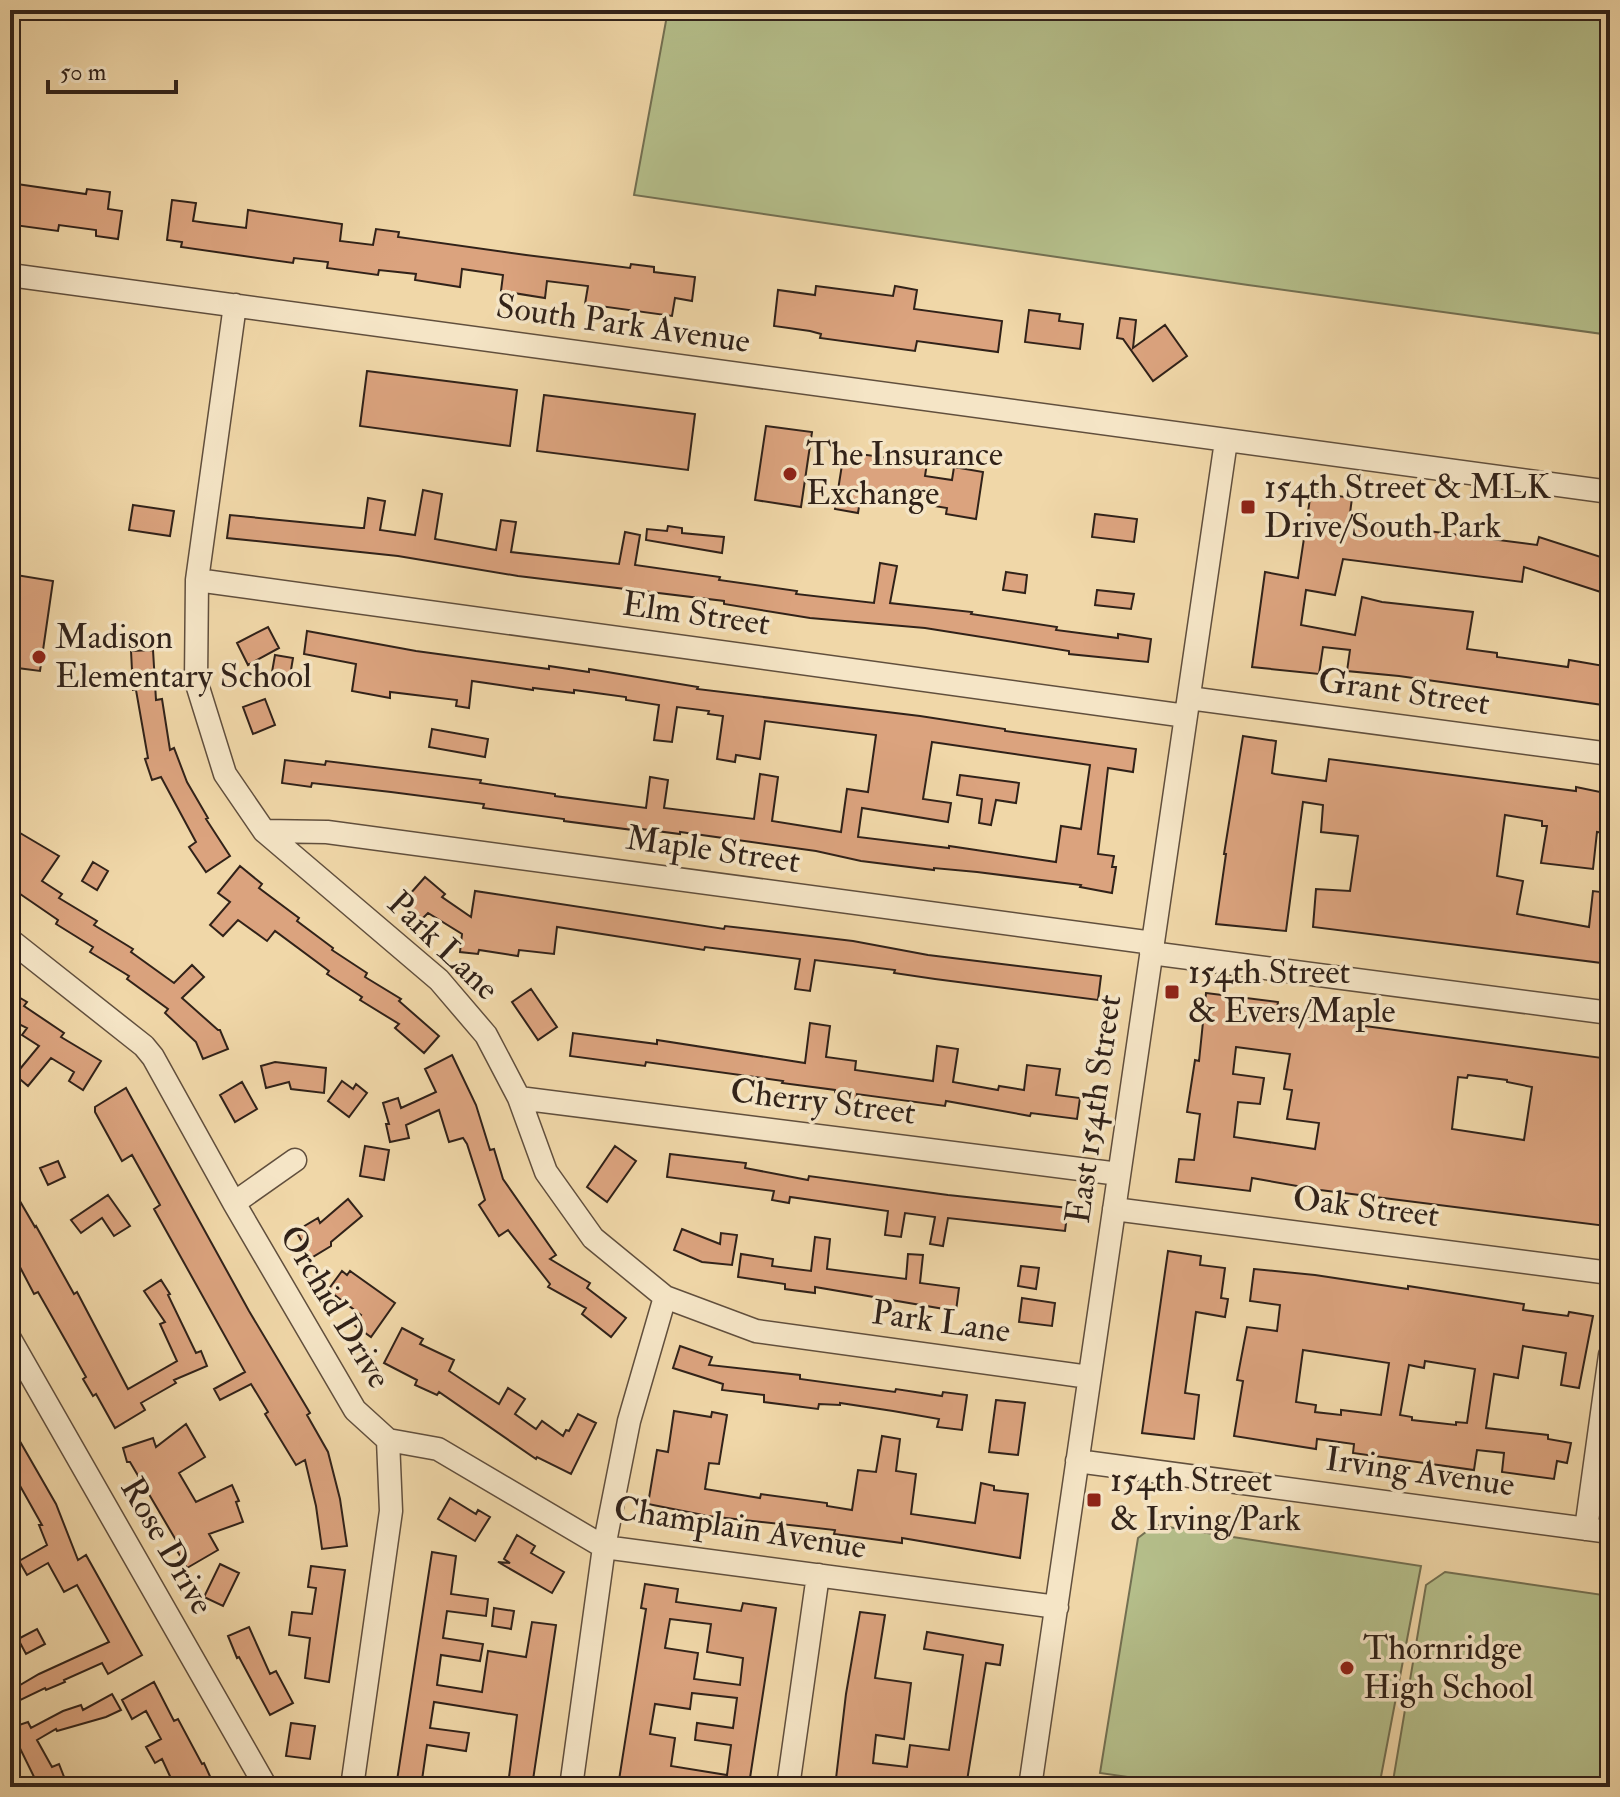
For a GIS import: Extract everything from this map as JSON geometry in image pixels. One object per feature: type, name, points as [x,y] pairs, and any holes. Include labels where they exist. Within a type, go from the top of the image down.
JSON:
[{"type":"street","name":"South Park Avenue","points":[[10,275],[1610,492]]},
{"type":"street","name":"Park Lane","points":[[235,305],[197,580],[196,681],[225,774],[264,831],[439,980],[486,1035],[519,1098],[546,1172],[593,1238],[665,1297],[756,1331],[1089,1377]]},
{"type":"street","name":"East 154th Street","points":[[1030,1787],[1226,441]]},
{"type":"street","name":"Elm Street","points":[[197,580],[1187,707]]},
{"type":"street","name":"Grant Street","points":[[1187,707],[1610,754]]},
{"type":"street","name":"Maple Street","points":[[264,831],[327,832],[1610,1013]]},
{"type":"street","name":"Orchid Drive","points":[[10,940],[144,1046],[153,1057],[355,1410],[388,1440],[391,1511],[352,1787]]},
{"type":"street","name":"Cherry Street","points":[[519,1098],[1119,1174]]},
{"type":"street","points":[[234,1203],[295,1160]]},
{"type":"street","name":"Oak Street","points":[[1114,1209],[1610,1273]]},
{"type":"street","points":[[571,1787],[604,1547],[629,1421],[665,1297]]},
{"type":"street","name":"Rose Drive","points":[[10,1339],[266,1787]]},
{"type":"street","points":[[1586,1529],[1610,1355]]},
{"type":"street","name":"Champlain Avenue","points":[[388,1440],[438,1449],[604,1547],[1057,1607]]},
{"type":"street","name":"Irving Avenue","points":[[1077,1461],[1610,1532]]},
{"type":"street","points":[[788,1787],[818,1575]]},
{"type":"green space","points":[[668,10],[1610,10],[1610,335],[634,195]]},
{"type":"green space","points":[[1155,1525],[1421,1566],[1379,1787],[1197,1787],[1100,1773],[1138,1538]]},
{"type":"green space","points":[[1445,1572],[1610,1596],[1610,1787],[1392,1787],[1426,1585]]},
{"type":"building","points":[[10,183],[86,194],[87,189],[110,192],[108,209],[122,211],[118,239],[96,236],[96,230],[59,225],[58,231],[14,225],[16,208],[10,207]]},
{"type":"building","points":[[172,200],[196,203],[193,221],[207,223],[246,228],[248,210],[342,224],[340,241],[373,245],[376,229],[399,232],[398,237],[526,255],[630,268],[631,264],[654,267],[654,272],[695,277],[692,301],[675,298],[672,316],[585,304],[588,286],[547,281],[545,298],[501,291],[503,275],[462,269],[460,287],[415,280],[416,274],[379,270],[378,275],[327,268],[328,262],[294,258],[293,263],[181,247],[182,242],[167,240]]},
{"type":"building","points":[[816,286],[893,296],[895,286],[917,290],[914,309],[1002,321],[998,352],[917,341],[915,351],[820,338],[821,334],[810,331],[774,326],[778,290],[815,295]]},
{"type":"building","points":[[1029,310],[1060,314],[1059,321],[1083,324],[1080,349],[1025,342]]},
{"type":"building","points":[[1120,318],[1136,320],[1133,348],[1165,325],[1187,356],[1153,381],[1123,339],[1117,338]]},
{"type":"building","points":[[367,371],[517,390],[510,446],[360,426]]},
{"type":"building","points":[[544,395],[695,414],[688,470],[537,451]]},
{"type":"building","points":[[766,426],[812,432],[801,507],[755,500]]},
{"type":"building","points":[[844,452],[927,463],[925,476],[952,480],[954,467],[983,472],[976,519],[946,514],[947,508],[861,494],[858,513],[835,509]]},
{"type":"building","points":[[423,490],[442,494],[435,539],[496,550],[501,520],[516,522],[511,552],[619,564],[625,532],[640,535],[635,565],[720,577],[719,580],[797,591],[796,594],[874,603],[880,563],[897,566],[890,603],[972,612],[1057,627],[1056,630],[1151,639],[1148,662],[1069,654],[1069,651],[925,628],[810,618],[724,604],[724,601],[518,576],[398,556],[227,538],[230,515],[364,528],[368,498],[385,501],[380,530],[415,535]]},
{"type":"building","points":[[1311,492],[1352,498],[1349,521],[1537,545],[1539,537],[1610,560],[1610,595],[1524,567],[1522,582],[1343,559],[1335,595],[1306,590],[1301,625],[1355,635],[1362,597],[1473,612],[1467,649],[1497,653],[1497,657],[1568,667],[1569,660],[1610,667],[1610,706],[1347,671],[1350,650],[1323,647],[1319,674],[1252,667],[1265,572],[1298,578]]},
{"type":"building","points":[[133,505],[174,511],[170,536],[129,530]]},
{"type":"building","points":[[1095,514],[1137,519],[1134,542],[1092,537]]},
{"type":"building","points":[[668,526],[682,528],[682,533],[724,537],[722,553],[646,540],[647,529],[667,531]]},
{"type":"building","points":[[1006,572],[1027,575],[1025,593],[1003,590]]},
{"type":"building","points":[[10,574],[53,581],[40,671],[10,667]]},
{"type":"building","points":[[1097,590],[1134,594],[1131,609],[1095,605]]},
{"type":"building","points":[[268,627],[279,648],[248,665],[237,643]]},
{"type":"building","points":[[307,631],[416,651],[549,669],[549,666],[589,672],[589,669],[697,689],[920,716],[1136,749],[1133,772],[1108,768],[1098,854],[1114,856],[1112,867],[1116,867],[1112,893],[1081,885],[861,861],[816,851],[680,832],[633,830],[564,821],[483,808],[484,804],[312,783],[311,787],[282,783],[285,760],[325,765],[326,761],[481,780],[480,783],[555,796],[646,808],[650,777],[668,780],[664,808],[754,819],[760,774],[778,777],[772,821],[841,832],[847,789],[868,792],[876,735],[765,721],[760,759],[736,755],[735,762],[717,759],[723,716],[708,714],[709,711],[677,707],[672,742],[654,740],[659,705],[574,690],[574,693],[533,690],[472,681],[469,708],[456,706],[457,700],[390,692],[390,698],[352,691],[356,664],[304,654]],"holes":[[[932,742],[1090,765],[1081,829],[1061,826],[1056,862],[949,846],[858,837],[862,808],[948,822],[951,803],[923,799]]]},
{"type":"building","points":[[153,650],[156,700],[162,699],[170,750],[174,748],[206,819],[230,856],[206,872],[189,847],[196,842],[161,777],[152,780],[145,759],[148,758],[136,690],[133,690],[131,651]]},
{"type":"building","points":[[275,655],[293,658],[290,676],[272,672]]},
{"type":"building","points":[[265,699],[275,725],[253,734],[243,707]]},
{"type":"building","points":[[432,729],[488,739],[485,757],[429,747]]},
{"type":"building","points":[[1243,736],[1276,741],[1272,773],[1275,774],[1326,781],[1329,759],[1576,791],[1576,787],[1610,794],[1610,834],[1597,832],[1593,869],[1541,863],[1547,826],[1542,826],[1542,821],[1505,815],[1497,876],[1523,881],[1517,914],[1589,927],[1593,891],[1609,893],[1605,926],[1610,927],[1610,964],[1313,927],[1316,889],[1350,891],[1358,836],[1321,832],[1323,805],[1303,802],[1286,931],[1216,924]]},
{"type":"building","points":[[960,775],[1019,783],[1016,803],[996,800],[991,825],[979,823],[982,799],[957,795]]},
{"type":"building","points":[[15,830],[59,856],[42,881],[62,894],[59,898],[97,921],[94,925],[133,949],[131,952],[174,983],[192,965],[204,977],[182,998],[220,1030],[228,1049],[203,1059],[196,1042],[165,1013],[168,1009],[127,979],[129,976],[90,952],[93,947],[56,924],[58,920],[10,887],[10,839]]},
{"type":"building","points":[[93,862],[108,871],[97,890],[82,881]]},
{"type":"building","points":[[240,866],[262,884],[259,888],[299,918],[297,921],[332,950],[367,973],[365,977],[401,999],[399,1001],[439,1036],[424,1053],[395,1028],[399,1024],[360,1000],[362,997],[327,974],[329,971],[275,931],[267,941],[238,920],[223,936],[210,925],[230,902],[218,893]]},
{"type":"building","points":[[425,877],[445,894],[442,897],[471,917],[475,891],[724,929],[725,926],[853,941],[928,955],[1101,976],[1098,1000],[815,960],[810,991],[795,989],[800,959],[705,947],[704,950],[557,927],[554,954],[519,950],[518,956],[479,950],[478,954],[460,952],[462,934],[428,913],[422,919],[403,902]]},
{"type":"building","points":[[531,989],[557,1027],[538,1040],[512,1002]]},
{"type":"building","points":[[10,992],[27,1002],[24,1006],[64,1033],[61,1037],[101,1061],[83,1090],[69,1081],[74,1072],[51,1058],[28,1086],[15,1075],[39,1046],[22,1035],[27,1028],[15,1022],[10,1030]]},
{"type":"building","points":[[1206,993],[1278,1002],[1276,1014],[1610,1059],[1610,1196],[1606,1226],[1320,1190],[1252,1178],[1250,1191],[1176,1182],[1179,1159],[1194,1160],[1200,1114],[1187,1112],[1195,1060],[1199,1061]],"holes":[[[1236,1047],[1290,1054],[1284,1089],[1292,1090],[1287,1119],[1319,1123],[1315,1149],[1234,1137],[1238,1102],[1260,1104],[1264,1078],[1233,1074]],[[1468,1075],[1532,1087],[1524,1140],[1452,1129],[1458,1077],[1467,1078]]]},
{"type":"building","points":[[810,1023],[830,1026],[826,1057],[856,1061],[855,1070],[933,1081],[937,1046],[958,1049],[953,1082],[998,1090],[999,1086],[1024,1090],[1027,1065],[1060,1069],[1056,1095],[1080,1098],[1077,1119],[1031,1113],[1030,1116],[946,1101],[945,1106],[857,1094],[856,1100],[835,1097],[835,1090],[783,1081],[646,1062],[645,1066],[570,1056],[573,1033],[657,1044],[657,1040],[805,1063]]},
{"type":"building","points":[[452,1055],[476,1105],[503,1179],[556,1255],[550,1259],[590,1283],[587,1288],[626,1318],[611,1337],[582,1314],[586,1308],[548,1287],[550,1284],[508,1230],[499,1236],[479,1205],[485,1200],[467,1144],[463,1138],[449,1142],[439,1110],[406,1125],[409,1138],[390,1142],[383,1103],[398,1098],[401,1108],[436,1092],[425,1069]]},
{"type":"building","points":[[275,1062],[326,1068],[324,1093],[291,1089],[289,1082],[266,1088],[261,1066]]},
{"type":"building","points":[[342,1081],[353,1089],[356,1084],[367,1093],[349,1117],[328,1101]]},
{"type":"building","points":[[242,1082],[257,1109],[235,1122],[220,1095]]},
{"type":"building","points":[[126,1088],[249,1311],[310,1413],[307,1415],[328,1452],[340,1499],[347,1546],[322,1549],[305,1460],[296,1465],[251,1384],[220,1400],[214,1389],[245,1372],[154,1209],[160,1205],[132,1155],[122,1161],[95,1112],[95,1107]]},
{"type":"building","points":[[365,1146],[389,1150],[384,1180],[360,1176]]},
{"type":"building","points":[[615,1146],[636,1161],[607,1202],[587,1187]]},
{"type":"building","points":[[670,1154],[746,1163],[745,1168],[808,1180],[809,1176],[1068,1208],[1065,1231],[948,1218],[943,1246],[930,1244],[935,1217],[905,1213],[901,1237],[885,1235],[888,1211],[790,1197],[789,1203],[772,1200],[774,1191],[667,1177]]},
{"type":"building","points":[[58,1161],[65,1177],[48,1185],[40,1168]]},
{"type":"building","points":[[10,1184],[74,1294],[77,1292],[128,1389],[177,1361],[160,1324],[165,1322],[144,1291],[161,1280],[196,1353],[201,1351],[207,1366],[174,1380],[176,1383],[141,1403],[145,1410],[115,1428],[96,1394],[93,1396],[83,1379],[86,1377],[38,1292],[34,1294],[10,1248]]},
{"type":"building","points":[[108,1195],[130,1226],[114,1236],[102,1218],[81,1233],[71,1220]]},
{"type":"building","points":[[348,1199],[362,1216],[331,1242],[331,1246],[311,1258],[296,1231],[318,1218],[320,1223]]},
{"type":"building","points":[[682,1229],[720,1244],[721,1233],[737,1235],[732,1265],[702,1262],[674,1250]]},
{"type":"building","points":[[815,1237],[830,1239],[827,1269],[906,1279],[908,1254],[923,1255],[920,1283],[959,1288],[956,1311],[815,1287],[815,1293],[785,1289],[785,1284],[738,1277],[741,1254],[773,1259],[772,1266],[811,1271]]},
{"type":"building","points":[[1168,1251],[1201,1256],[1200,1265],[1225,1268],[1221,1298],[1228,1299],[1225,1317],[1196,1312],[1185,1393],[1199,1395],[1194,1439],[1142,1433]]},
{"type":"building","points":[[1021,1266],[1039,1268],[1036,1289],[1018,1286]]},
{"type":"building","points":[[1254,1269],[1408,1289],[1408,1286],[1524,1304],[1523,1310],[1593,1316],[1579,1388],[1561,1385],[1566,1353],[1523,1346],[1518,1378],[1494,1374],[1486,1428],[1548,1435],[1548,1439],[1571,1443],[1567,1463],[1557,1461],[1554,1479],[1502,1472],[1504,1453],[1477,1450],[1474,1470],[1353,1453],[1354,1444],[1317,1439],[1316,1449],[1234,1436],[1243,1381],[1237,1380],[1247,1327],[1277,1331],[1280,1305],[1250,1301]],"holes":[[[1303,1350],[1389,1363],[1381,1415],[1341,1410],[1341,1415],[1315,1412],[1316,1405],[1296,1402]],[[1425,1361],[1475,1369],[1467,1423],[1456,1422],[1456,1425],[1412,1420],[1412,1417],[1400,1415],[1409,1365],[1424,1368]]]},
{"type":"building","points":[[342,1271],[347,1275],[350,1271],[395,1303],[371,1337],[354,1325],[361,1315],[328,1290]]},
{"type":"building","points":[[1022,1298],[1055,1303],[1052,1326],[1019,1322]]},
{"type":"building","points":[[402,1328],[423,1339],[420,1344],[454,1360],[449,1371],[499,1404],[508,1388],[525,1399],[515,1414],[536,1429],[542,1421],[563,1436],[578,1414],[596,1423],[571,1474],[536,1459],[439,1392],[437,1395],[415,1385],[417,1380],[384,1363]]},
{"type":"building","points":[[680,1346],[712,1357],[709,1365],[800,1375],[800,1379],[895,1392],[896,1389],[942,1396],[943,1392],[967,1395],[962,1430],[937,1427],[939,1419],[893,1411],[840,1403],[819,1404],[818,1409],[764,1402],[764,1395],[722,1390],[723,1384],[673,1368]]},
{"type":"building","points":[[996,1400],[1025,1403],[1018,1455],[989,1452]]},
{"type":"building","points":[[674,1411],[711,1417],[712,1412],[727,1415],[719,1464],[709,1463],[705,1489],[760,1498],[761,1494],[827,1503],[827,1506],[852,1510],[858,1470],[876,1472],[882,1436],[900,1439],[896,1471],[916,1474],[911,1514],[975,1523],[981,1483],[994,1486],[994,1490],[1028,1494],[1020,1558],[902,1538],[902,1543],[834,1534],[835,1530],[708,1516],[648,1504],[657,1450],[668,1452]]},
{"type":"building","points":[[10,1424],[56,1504],[78,1560],[86,1555],[142,1655],[108,1674],[102,1663],[10,1705],[10,1691],[109,1642],[77,1585],[64,1592],[48,1563],[27,1575],[19,1561],[47,1545],[39,1525],[42,1525],[10,1468]]},
{"type":"building","points":[[186,1424],[205,1457],[179,1473],[196,1502],[232,1485],[243,1522],[209,1534],[218,1550],[187,1568],[176,1549],[180,1547],[130,1462],[127,1462],[123,1448],[153,1438],[156,1447]]},
{"type":"building","points":[[450,1498],[476,1514],[478,1510],[490,1517],[475,1541],[438,1519]]},
{"type":"building","points":[[517,1535],[535,1546],[531,1553],[564,1572],[552,1593],[498,1562],[510,1563],[504,1559]]},
{"type":"building","points":[[432,1552],[456,1556],[451,1594],[488,1599],[486,1616],[447,1611],[443,1638],[483,1644],[480,1661],[441,1655],[437,1685],[482,1692],[488,1651],[526,1657],[532,1622],[556,1625],[533,1780],[509,1777],[517,1715],[434,1702],[430,1728],[469,1733],[466,1751],[427,1745],[421,1787],[396,1787]]},
{"type":"building","points":[[220,1564],[239,1573],[223,1606],[204,1597]]},
{"type":"building","points":[[311,1566],[345,1570],[329,1682],[305,1678],[310,1638],[289,1635],[292,1612],[312,1614],[316,1588],[308,1587]]},
{"type":"building","points":[[645,1584],[678,1589],[676,1602],[741,1611],[743,1603],[776,1608],[750,1778],[755,1779],[754,1787],[660,1787],[619,1780],[646,1609],[641,1608]],"holes":[[[670,1619],[711,1624],[707,1652],[743,1658],[740,1685],[694,1679],[698,1653],[665,1648]],[[692,1693],[737,1698],[733,1728],[697,1723],[695,1740],[731,1745],[727,1775],[671,1766],[675,1738],[650,1734],[655,1704],[690,1709]]]},
{"type":"building","points":[[494,1608],[514,1611],[511,1629],[492,1626]]},
{"type":"building","points":[[860,1612],[885,1615],[875,1678],[911,1683],[904,1739],[876,1735],[873,1763],[907,1767],[910,1745],[949,1750],[963,1655],[924,1649],[927,1632],[1003,1645],[1000,1665],[986,1663],[966,1787],[835,1787]]},
{"type":"building","points":[[249,1627],[270,1674],[276,1671],[293,1703],[270,1715],[228,1636]]},
{"type":"building","points":[[37,1629],[45,1644],[26,1654],[18,1639]]},
{"type":"building","points":[[154,1682],[174,1721],[178,1719],[213,1783],[203,1787],[175,1787],[162,1759],[155,1763],[146,1747],[161,1739],[146,1711],[132,1719],[122,1700]]},
{"type":"building","points":[[112,1694],[121,1710],[106,1717],[56,1729],[37,1740],[52,1767],[59,1764],[68,1787],[39,1787],[10,1728],[28,1722],[31,1728],[63,1711],[81,1705],[83,1710]]},
{"type":"building","points":[[291,1723],[315,1726],[310,1759],[286,1756]]},
{"type":"place","name":"The Insurance Exchange","points":[[790,474]]},
{"type":"place","name":"154th Street & MLK Drive/South Park","points":[[1248,507]]},
{"type":"place","name":"Madison Elementary School","points":[[39,657]]},
{"type":"place","name":"154th Street & Evers/Maple","points":[[1172,992]]},
{"type":"place","name":"154th Street & Irving/Park","points":[[1094,1500]]},
{"type":"place","name":"Thornridge High School","points":[[1347,1668]]}]
